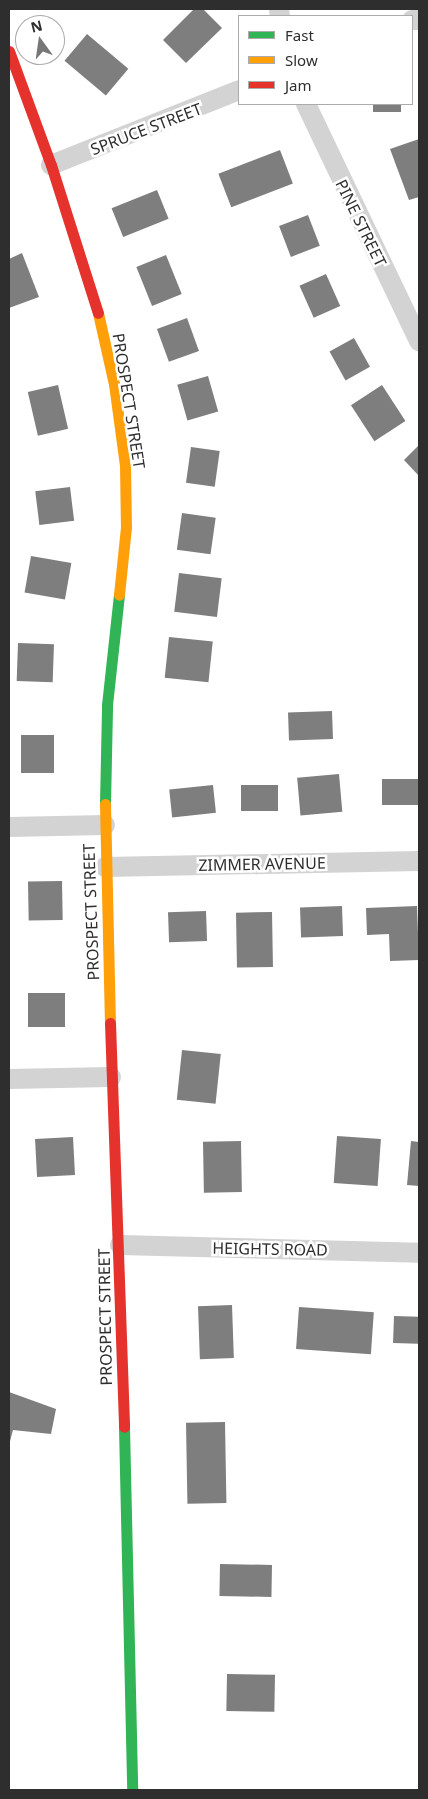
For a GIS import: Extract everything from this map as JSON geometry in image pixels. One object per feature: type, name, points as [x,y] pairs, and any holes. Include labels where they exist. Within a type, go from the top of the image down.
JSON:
[{"type":"main road","name":"PROSPECT STREET","points":[[9,51],[51,165],[96,305],[114,384],[126,465],[126,527],[108,705],[105,867],[111,1077],[120,1245],[132,1790]]},
{"type":"street","name":"SPRUCE STREET","points":[[51,165],[238,90]]},
{"type":"street","name":"PINE STREET","points":[[306,105],[419,341]]},
{"type":"street","points":[[9,827],[105,825]]},
{"type":"street","name":"ZIMMER AVENUE","points":[[105,867],[419,862]]},
{"type":"street","points":[[9,1079],[111,1077]]},
{"type":"street","name":"HEIGHTS ROAD","points":[[120,1245],[419,1253]]},
{"type":"building","points":[[194,9],[203,9],[222,28],[186,63],[163,40]]},
{"type":"building","points":[[87,34],[128,69],[106,96],[65,61]]},
{"type":"building","points":[[373,105],[401,105],[401,112],[373,112]]},
{"type":"building","points":[[419,139],[419,197],[409,200],[390,149]]},
{"type":"building","points":[[280,150],[293,184],[231,207],[218,174]]},
{"type":"building","points":[[157,190],[169,219],[123,237],[112,208]]},
{"type":"building","points":[[308,215],[320,246],[291,257],[279,226]]},
{"type":"building","points":[[22,253],[39,297],[9,308],[9,259]]},
{"type":"building","points":[[166,255],[182,294],[152,306],[136,267]]},
{"type":"building","points":[[326,274],[340,306],[314,318],[300,286]]},
{"type":"building","points":[[187,318],[199,351],[169,362],[157,329]]},
{"type":"building","points":[[354,338],[370,367],[346,380],[330,352]]},
{"type":"building","points":[[208,376],[218,412],[187,420],[177,385]]},
{"type":"building","points":[[58,385],[68,429],[38,436],[28,392]]},
{"type":"building","points":[[382,385],[405,421],[374,441],[351,405]]},
{"type":"building","points":[[419,445],[419,476],[404,460]]},
{"type":"building","points":[[191,447],[220,451],[215,487],[186,483]]},
{"type":"building","points":[[70,487],[74,521],[39,525],[35,491]]},
{"type":"building","points":[[182,513],[216,518],[211,554],[177,550]]},
{"type":"building","points":[[31,556],[71,563],[65,600],[25,592]]},
{"type":"building","points":[[179,573],[222,578],[217,617],[174,612]]},
{"type":"building","points":[[169,637],[213,642],[208,682],[165,678]]},
{"type":"building","points":[[18,643],[54,644],[53,682],[17,681]]},
{"type":"building","points":[[332,711],[333,739],[289,741],[288,713]]},
{"type":"building","points":[[21,735],[54,735],[54,773],[21,773]]},
{"type":"building","points":[[339,774],[342,812],[300,816],[297,778]]},
{"type":"building","points":[[382,779],[419,779],[419,805],[382,805]]},
{"type":"building","points":[[213,785],[216,813],[172,817],[169,790]]},
{"type":"building","points":[[241,785],[278,785],[278,811],[241,811]]},
{"type":"building","points":[[62,881],[63,920],[29,921],[28,882]]},
{"type":"building","points":[[342,906],[343,936],[301,937],[300,907]]},
{"type":"building","points":[[417,906],[419,960],[390,961],[389,934],[367,935],[366,908]]},
{"type":"building","points":[[206,911],[207,941],[169,942],[168,912]]},
{"type":"building","points":[[272,912],[273,967],[237,968],[236,913]]},
{"type":"building","points":[[28,993],[65,993],[65,1027],[28,1027]]},
{"type":"building","points":[[182,1050],[221,1054],[216,1104],[177,1100]]},
{"type":"building","points":[[337,1136],[381,1139],[378,1186],[334,1183]]},
{"type":"building","points":[[73,1137],[75,1175],[37,1177],[35,1139]]},
{"type":"building","points":[[241,1141],[242,1192],[204,1193],[203,1142]]},
{"type":"building","points":[[411,1141],[419,1142],[419,1186],[407,1185]]},
{"type":"building","points":[[232,1305],[234,1358],[200,1359],[198,1306]]},
{"type":"building","points":[[299,1307],[374,1312],[371,1354],[296,1349]]},
{"type":"building","points":[[394,1316],[419,1317],[418,1344],[393,1343]]},
{"type":"building","points":[[9,1392],[56,1409],[51,1434],[13,1430],[9,1445]]},
{"type":"building","points":[[225,1422],[226,1503],[187,1504],[186,1423]]},
{"type":"building","points":[[220,1564],[272,1565],[271,1597],[219,1596]]},
{"type":"building","points":[[227,1674],[275,1675],[274,1712],[226,1711]]},
{"type":"traffic: fast","points":[[105,804],[107,705],[119,595]]},
{"type":"traffic: fast","points":[[124,1427],[132,1790]]},
{"type":"traffic: slow","points":[[98,313],[114,384],[125,465],[126,527],[119,595]]},
{"type":"traffic: slow","points":[[105,804],[110,1023]]},
{"type":"traffic: jam","points":[[9,51],[51,165],[98,313]]},
{"type":"traffic: jam","points":[[110,1023],[124,1427]]}]
